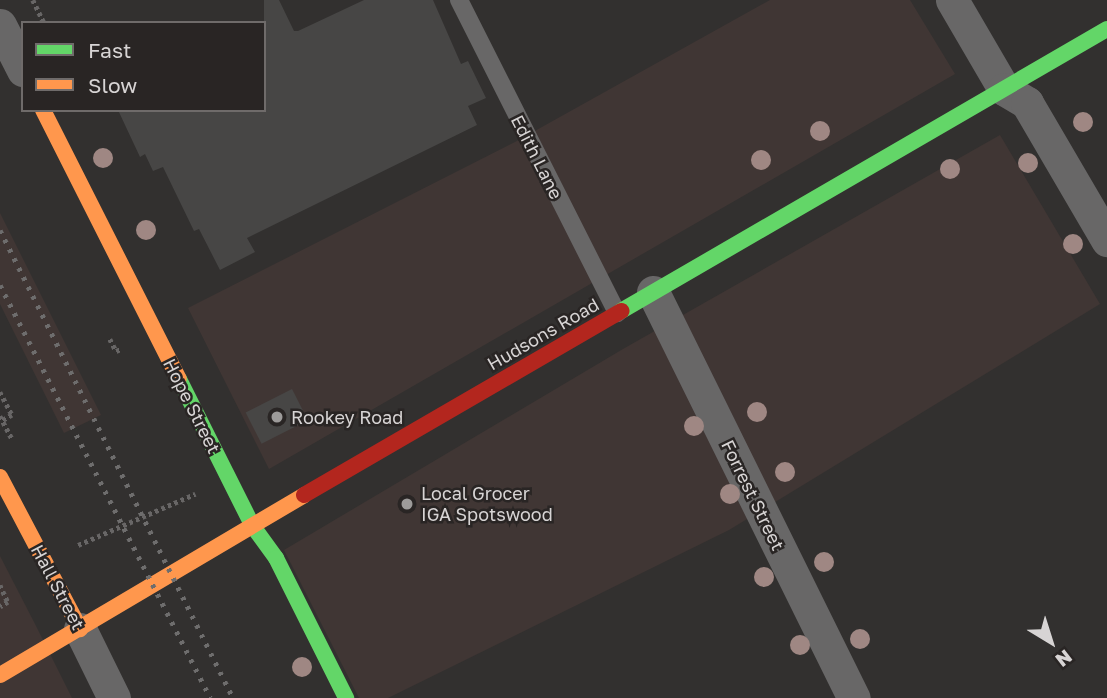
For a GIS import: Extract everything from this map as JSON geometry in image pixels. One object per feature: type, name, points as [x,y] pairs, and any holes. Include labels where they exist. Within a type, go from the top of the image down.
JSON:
[{"type":"street","points":[[952,0],[1004,89],[1027,103],[1107,240]]},
{"type":"street","points":[[0,25],[21,66]]},
{"type":"street","name":"Hudsons Road","points":[[0,675],[252,525],[1107,29]]},
{"type":"street","name":"Hope Street","points":[[44,112],[252,525],[275,558],[346,698]]},
{"type":"street","name":"Forrest Street","points":[[653,292],[854,698]]},
{"type":"street","name":"Hall Street","points":[[0,477],[114,698]]},
{"type":"lane","name":"Edith Lane","points":[[458,0],[617,313]]},
{"type":"path","points":[[33,0],[43,21]]},
{"type":"path","points":[[0,391],[12,415],[2,421]]},
{"type":"path","points":[[67,550],[194,494]]},
{"type":"path","points":[[0,585],[8,602],[0,607]]},
{"type":"shaded area","points":[[770,0],[910,0],[955,74],[269,469],[188,308],[515,142]]},
{"type":"shaded area","points":[[1000,135],[1100,304],[729,530],[388,698],[359,698],[284,550],[623,349]]},
{"type":"shaded area","points":[[0,213],[101,415],[64,433],[0,304]]},
{"type":"shaded area","points":[[0,556],[35,624],[72,698],[0,698]]},
{"type":"building","points":[[264,0],[279,0],[294,31],[298,31],[364,0],[433,0],[461,64],[468,61],[486,98],[468,106],[477,125],[247,238],[255,252],[220,270],[199,229],[194,231],[163,167],[153,171],[145,154],[140,157],[119,112],[266,112]]},
{"type":"building","name":"Rookey Road","points":[[292,389],[308,420],[262,444],[246,413]]},
{"type":"railway","points":[[0,230],[233,698]]},
{"type":"railway","points":[[0,285],[210,698]]},
{"type":"traffic: fast","points":[[621,311],[1107,29]]},
{"type":"traffic: fast","points":[[179,379],[252,525],[276,558],[346,698]]},
{"type":"traffic: slow","points":[[44,112],[179,379]]},
{"type":"traffic: slow","points":[[0,477],[80,629]]},
{"type":"traffic: slow","points":[[0,675],[304,495]]},
{"type":"traffic: jam","points":[[304,495],[621,311]]},
{"type":"place","name":"Rookey Road","points":[[277,417]]},
{"type":"place","name":"Local Grocer IGA Spotswood","points":[[407,504]]}]
